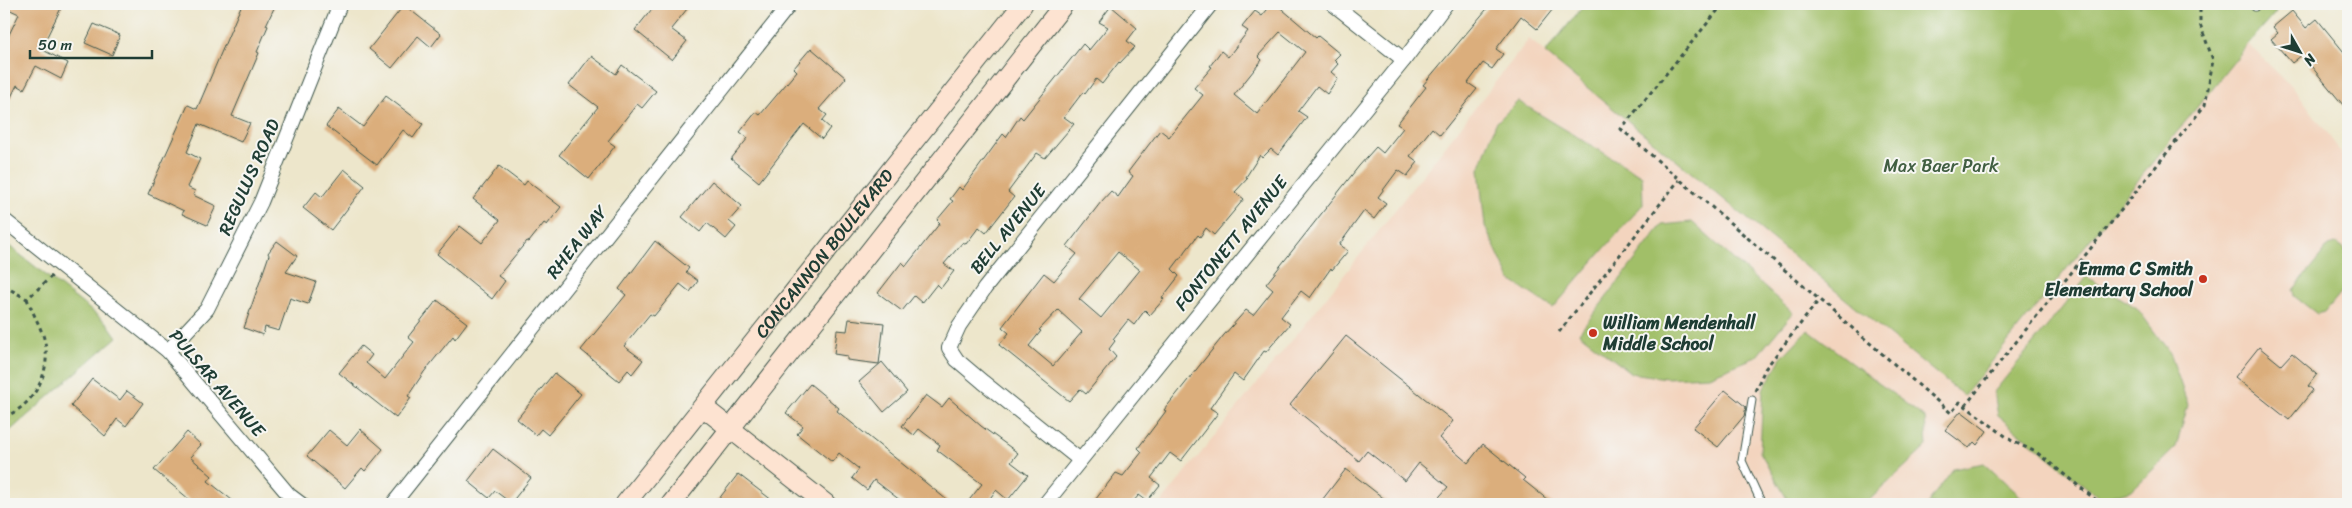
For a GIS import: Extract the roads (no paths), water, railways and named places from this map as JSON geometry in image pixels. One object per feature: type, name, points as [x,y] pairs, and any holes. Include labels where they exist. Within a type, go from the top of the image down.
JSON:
[{"type":"main road","name":"CONCANNON BOULEVARD","points":[[625,504],[1023,4]]},
{"type":"main road","name":"CONCANNON BOULEVARD","points":[[671,504],[1064,4]]},
{"type":"main road","points":[[703,407],[823,503]]},
{"type":"street","name":"REGULUS ROAD","points":[[168,351],[207,309],[261,202],[340,4]]},
{"type":"street","name":"RHEA WAY","points":[[393,504],[790,4]]},
{"type":"street","name":"BELL AVENUE","points":[[1080,460],[957,360],[949,348],[959,326],[985,288],[1211,4]]},
{"type":"street","points":[[1334,4],[1404,60]]},
{"type":"street","name":"FONTONETT AVENUE","points":[[1045,504],[1404,60],[1446,4]]},
{"type":"street","name":"PULSAR AVENUE","points":[[4,220],[168,351],[289,495],[301,504]]},
{"type":"lane","points":[[1752,400],[1742,461],[1762,504]]},
{"type":"place","name":"Emma C Smith Elementary School","points":[[2203,279]]},
{"type":"place","name":"William Mendenhall Middle School","points":[[1593,333]]},
{"type":"park label","name":"Max Baer Park","points":[[1941,166]]}]
